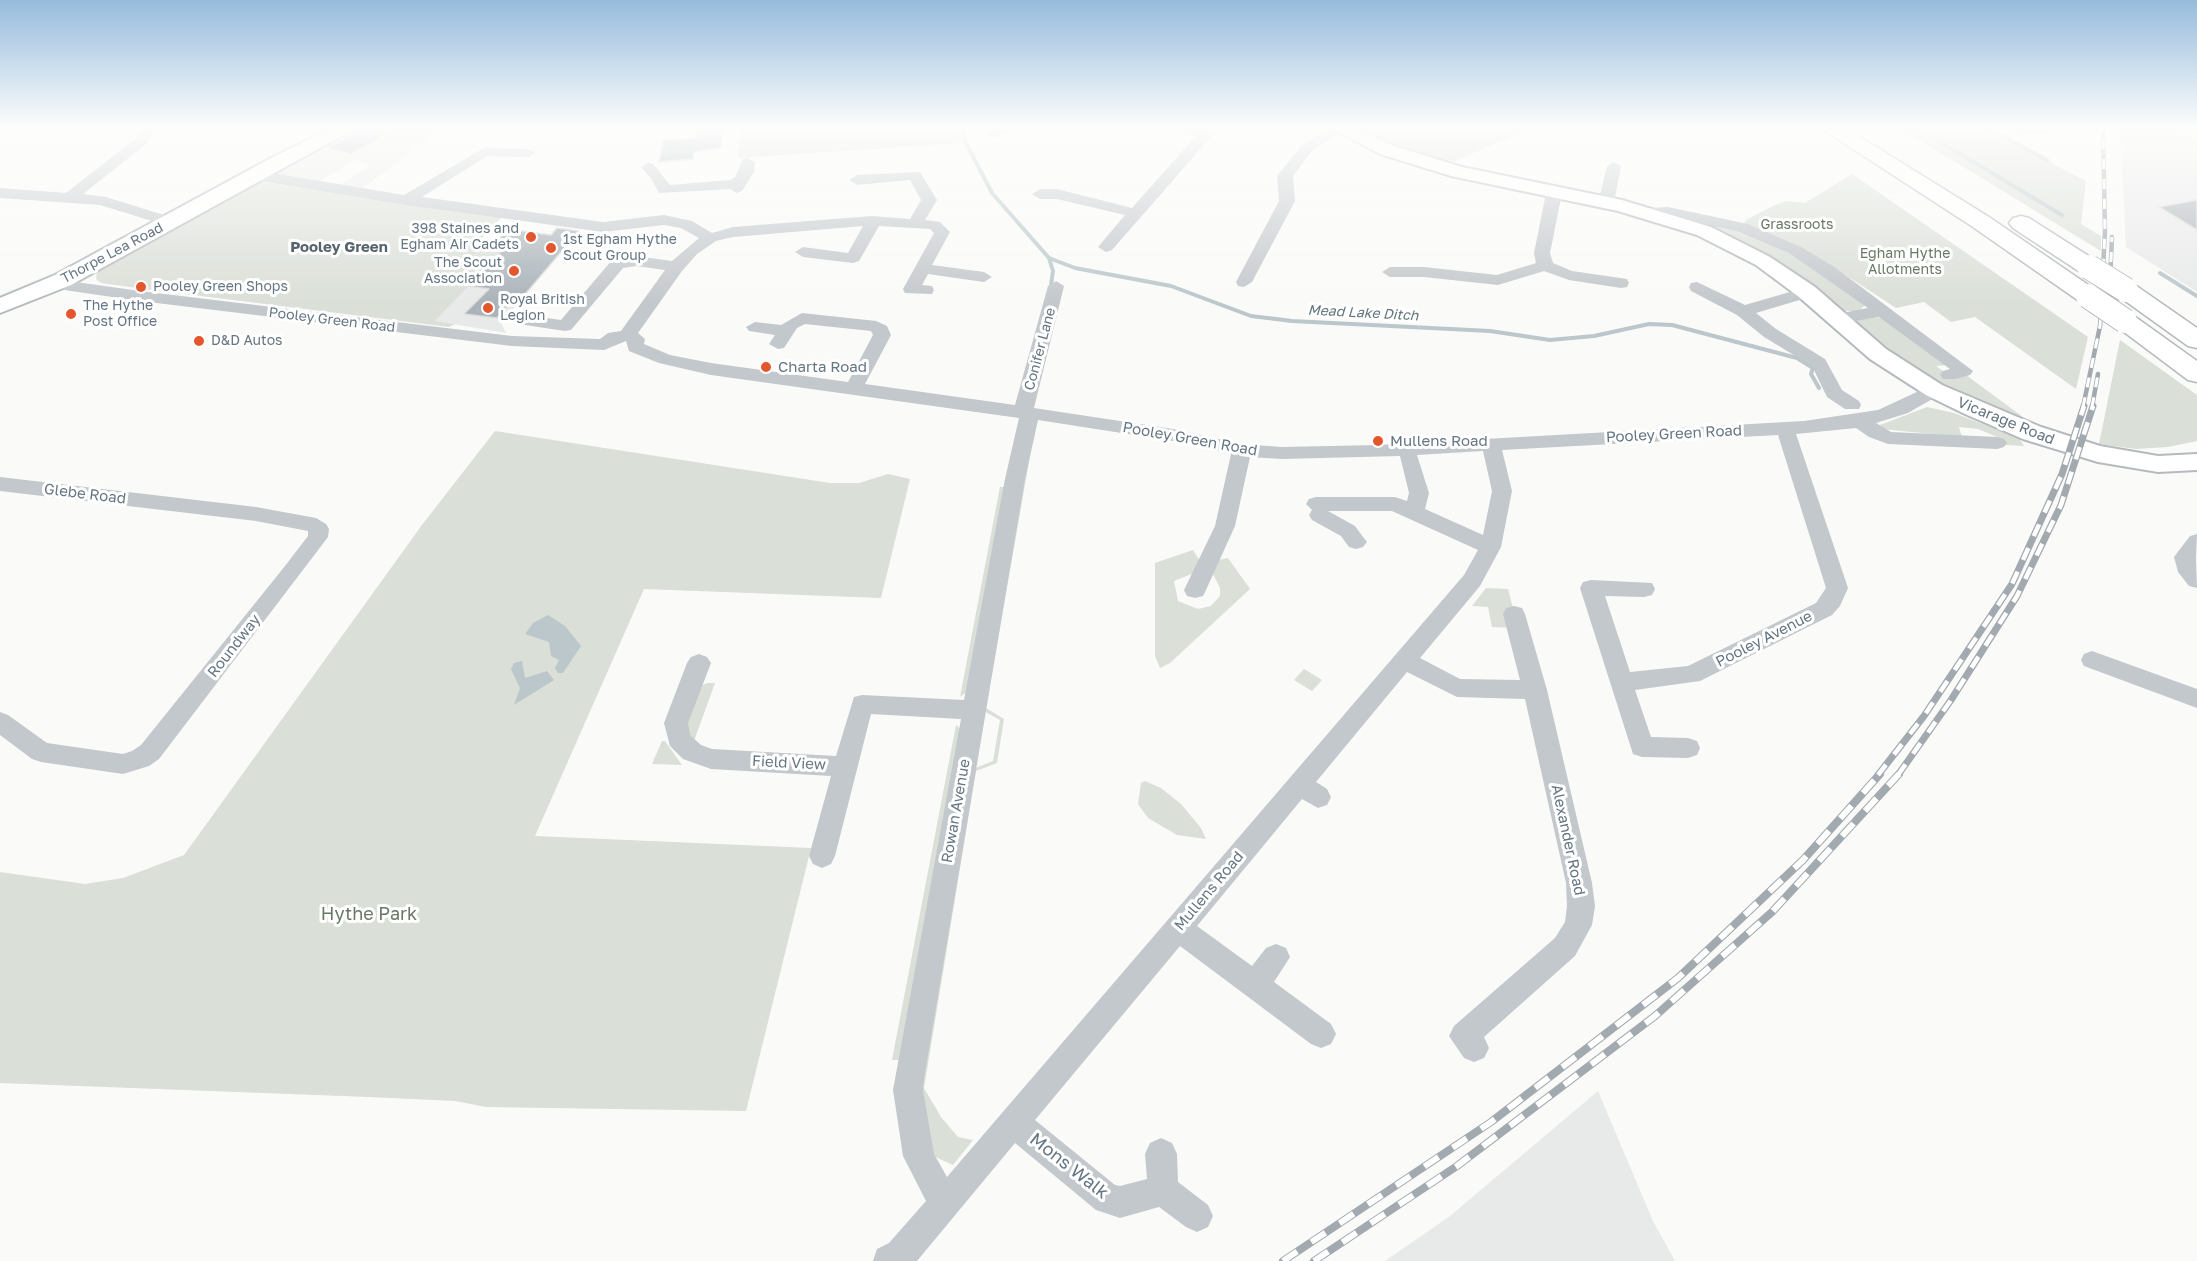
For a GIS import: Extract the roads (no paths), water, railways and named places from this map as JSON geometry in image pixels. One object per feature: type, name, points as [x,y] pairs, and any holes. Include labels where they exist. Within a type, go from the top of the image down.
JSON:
[{"type":"highway","points":[[1923,186],[1981,222],[2125,321],[2197,374]]},
{"type":"highway","points":[[1960,186],[2126,290],[2197,340]]},
{"type":"main road","name":"Thorpe Lea Road","points":[[0,306],[63,280],[235,186]]},
{"type":"main road","name":"Vicarage Road","points":[[1518,186],[1651,213],[1704,231],[1733,244],[1763,261],[1807,292],[1878,354],[1941,382],[1994,418],[2080,449],[2137,462],[2195,464]]},
{"type":"street","points":[[70,197],[84,186]]},
{"type":"street","points":[[320,186],[603,227],[655,204],[737,186]]},
{"type":"street","points":[[407,200],[430,186]]},
{"type":"street","points":[[655,204],[658,186]]},
{"type":"street","points":[[915,224],[929,200],[923,186]]},
{"type":"street","points":[[1104,241],[1160,186]]},
{"type":"street","points":[[1244,282],[1287,201],[1286,186]]},
{"type":"street","points":[[1606,203],[1613,186]]},
{"type":"street","points":[[0,193],[101,201],[171,222]]},
{"type":"street","points":[[1545,266],[1542,253],[1554,193]]},
{"type":"street","points":[[1040,194],[1057,194],[1135,213]]},
{"type":"street","points":[[655,204],[710,238]]},
{"type":"street","name":"Vicarage Road","points":[[1651,213],[1668,212],[1742,227],[1795,250],[1964,371],[1941,382]]},
{"type":"street","points":[[853,258],[871,229],[872,221]]},
{"type":"street","points":[[631,341],[676,267],[691,251],[710,238],[733,232],[872,221],[934,225],[942,232],[911,289],[927,291]]},
{"type":"street","points":[[803,252],[873,261]]},
{"type":"street","points":[[565,326],[618,264],[636,261],[676,267]]},
{"type":"street","points":[[1390,272],[1406,278],[1498,280],[1545,266],[1569,275],[1621,283]]},
{"type":"street","points":[[921,268],[984,277]]},
{"type":"street","name":"Pooley Green Road","points":[[63,280],[77,287],[417,331],[544,344],[604,345],[605,351],[615,354],[626,352],[631,341],[665,359],[702,367],[1173,435],[1242,450],[1318,454],[1785,428],[1856,413],[1901,409],[1941,382]]},
{"type":"street","name":"Conifer Lane","points":[[1027,413],[1056,286]]},
{"type":"street","points":[[1698,287],[1743,311],[1770,333],[1819,363],[1834,393],[1876,433],[1888,438],[1985,439]]},
{"type":"street","points":[[1743,311],[1807,292]]},
{"type":"street","points":[[1838,319],[1881,311]]},
{"type":"street","points":[[755,327],[782,338],[795,321],[811,318],[874,326],[881,330],[882,335],[853,389]]},
{"type":"street","points":[[525,320],[586,328]]},
{"type":"street","name":"Rowan Avenue","points":[[946,1202],[931,1182],[919,1156],[908,1090],[1027,413]]},
{"type":"street","name":"Pooley Avenue","points":[[1622,682],[1692,675],[1824,609],[1832,600],[1837,588],[1785,428]]},
{"type":"street","name":"Mullens Road","points":[[895,1258],[946,1202],[1178,928],[1308,790],[1404,660],[1472,579],[1490,547],[1502,490],[1499,470],[1491,445]]},
{"type":"street","points":[[1195,590],[1225,526],[1242,450]]},
{"type":"street","points":[[1409,458],[1419,493],[1414,511]]},
{"type":"street","name":"Glebe Road","points":[[0,484],[169,504]]},
{"type":"street","name":"Roundway","points":[[0,722],[41,752],[123,764],[140,759],[150,752],[199,691],[318,537],[319,529],[316,525],[256,514],[169,504]]},
{"type":"street","points":[[1363,504],[1365,513],[1352,536],[1317,509],[1363,504],[1395,504],[1490,547]]},
{"type":"street","points":[[2197,541],[2185,557],[2186,567],[2197,580]]},
{"type":"street","points":[[1644,589],[1592,588],[1642,747],[1688,748]]},
{"type":"street","name":"Alexander Road","points":[[1474,1048],[1464,1036],[1565,947],[1578,926],[1581,906],[1579,883],[1514,614]]},
{"type":"street","points":[[1404,660],[1457,688],[1534,690]]},
{"type":"street","points":[[2092,660],[2197,699]]},
{"type":"street","name":"Field View","points":[[699,663],[676,723],[680,738],[692,752],[711,759],[845,766],[862,704],[974,710]]},
{"type":"street","points":[[822,856],[845,766]]},
{"type":"street","points":[[1178,928],[1320,1034]]},
{"type":"street","points":[[1254,985],[1276,957]]},
{"type":"street","name":"Mons Walk","points":[[1014,1122],[1107,1199],[1120,1202],[1163,1190]]},
{"type":"street","points":[[1161,1154],[1163,1190],[1197,1216]]},
{"type":"waterway","name":"Mead Lake Ditch","points":[[988,186],[1049,258]]},
{"type":"waterway","points":[[2013,186],[2062,215]]},
{"type":"waterway","name":"Mead Lake Ditch","points":[[1049,258],[1075,268],[1171,286],[1251,316],[1292,321],[1490,331],[1550,340],[1594,336],[1649,324],[1672,325],[1797,358],[1813,368],[1811,374],[1819,388]]},
{"type":"waterway","points":[[1049,258],[1053,271],[1051,285]]},
{"type":"waterway","points":[[2160,273],[2197,296]]},
{"type":"railway","points":[[2083,407],[2100,326],[2105,231],[2104,186]]},
{"type":"railway","points":[[2110,282],[2112,237]]},
{"type":"railway","points":[[2092,407],[2098,374]]},
{"type":"railway","points":[[1878,775],[1924,716],[2012,584],[2062,474],[2084,406]]},
{"type":"railway","points":[[1898,775],[1951,700],[2017,596],[2061,505],[2093,406]]},
{"type":"railway","points":[[1283,1261],[1491,1122],[1678,978],[1803,860],[1880,774]]},
{"type":"railway","points":[[1314,1261],[1457,1166],[1655,1016],[1772,912],[1899,774]]},
{"type":"place","name":"398 Staines and Egham Air Cadets","points":[[531,237]]},
{"type":"place","name":"1st Egham Hythe Scout Group","points":[[551,248]]},
{"type":"place","name":"The Scout Association","points":[[514,271]]},
{"type":"place","name":"Pooley Green Shops","points":[[141,287]]},
{"type":"place","name":"Royal British Legion","points":[[488,308]]},
{"type":"place","name":"The Hythe Post Office","points":[[71,314]]},
{"type":"place","name":"D&D Autos","points":[[199,341]]},
{"type":"place","name":"Charta Road","points":[[766,367]]},
{"type":"place","name":"Mullens Road","points":[[1378,441]]},
{"type":"district","name":"Pooley Green","points":[[339,247]]},
{"type":"park label","name":"Grassroots","points":[[1797,225]]},
{"type":"park label","name":"Egham Hythe Allotments","points":[[1905,262]]},
{"type":"park label","name":"Hythe Park","points":[[369,914]]}]
